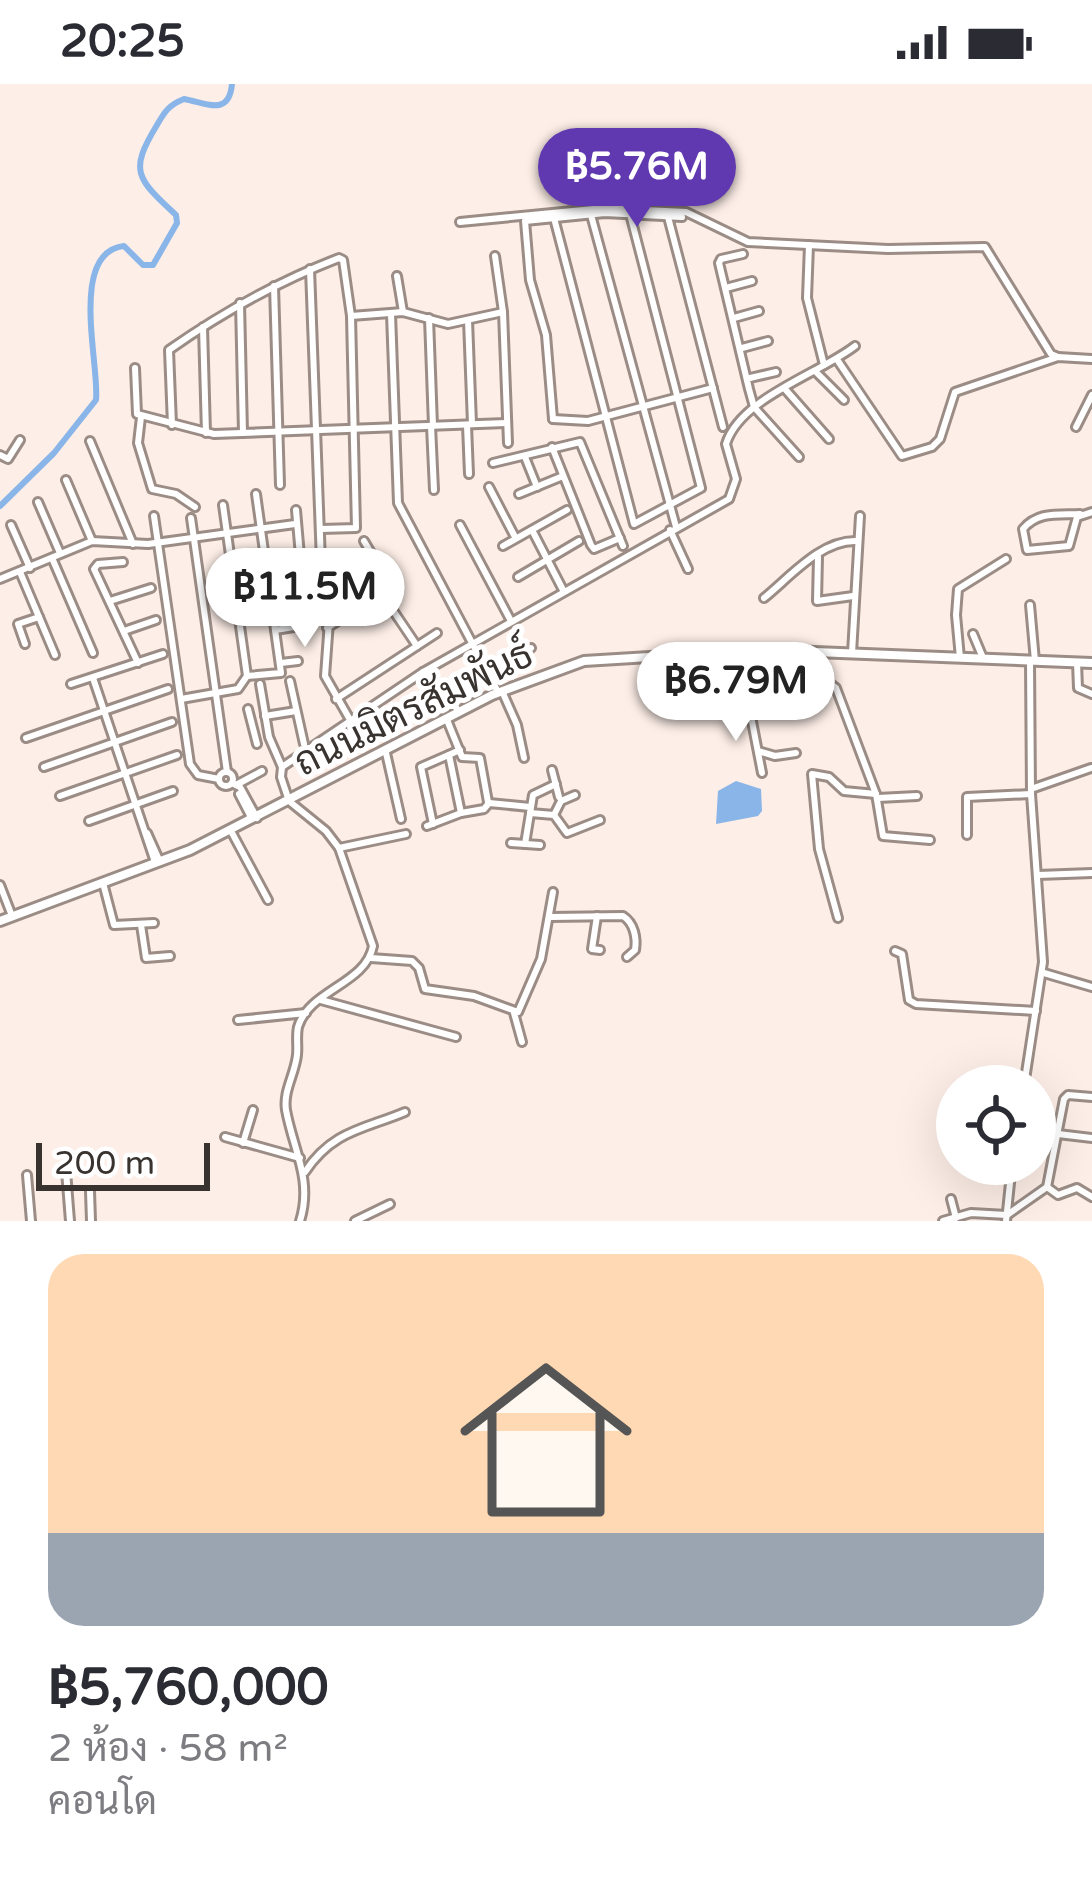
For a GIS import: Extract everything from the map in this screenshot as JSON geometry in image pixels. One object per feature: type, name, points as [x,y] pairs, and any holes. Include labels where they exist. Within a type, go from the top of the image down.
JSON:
[{"type":"street","points":[[460,222],[604,208],[686,212],[748,242],[916,250],[985,248],[1058,357]]},
{"type":"street","points":[[591,214],[688,569]]},
{"type":"street","points":[[682,217],[591,214],[525,221],[530,280],[546,335],[552,419],[604,417],[713,388]]},
{"type":"street","points":[[554,218],[634,524],[701,488],[630,214]]},
{"type":"street","points":[[668,217],[723,427]]},
{"type":"street","points":[[808,244],[807,298],[824,365]]},
{"type":"street","points":[[743,254],[721,259],[749,379],[757,405],[799,457]]},
{"type":"street","points":[[495,256],[508,443]]},
{"type":"street","points":[[172,425],[169,350],[240,303],[310,269],[343,260],[351,316],[356,528],[320,529]]},
{"type":"street","points":[[310,269],[321,562]]},
{"type":"street","points":[[397,277],[403,312]]},
{"type":"street","points":[[725,288],[752,281]]},
{"type":"street","points":[[274,286],[280,485]]},
{"type":"street","points":[[240,303],[243,434]]},
{"type":"street","points":[[733,318],[759,311]]},
{"type":"street","points":[[351,316],[403,312],[448,324],[502,312]]},
{"type":"street","points":[[391,314],[398,503],[517,725],[524,758]]},
{"type":"street","points":[[429,318],[434,490]]},
{"type":"street","points":[[468,320],[469,474]]},
{"type":"street","points":[[203,327],[206,433]]},
{"type":"street","points":[[741,348],[768,341]]},
{"type":"street","points":[[282,766],[471,641],[734,492],[736,479],[727,439],[757,405],[855,346]]},
{"type":"street","points":[[837,360],[902,456],[940,440],[955,392],[1058,357],[1092,359]]},
{"type":"street","points":[[135,368],[137,414],[206,433],[506,423]]},
{"type":"street","points":[[749,379],[776,372]]},
{"type":"street","points":[[815,372],[844,400]]},
{"type":"street","points":[[785,389],[829,439]]},
{"type":"street","points":[[1076,428],[1092,395]]},
{"type":"street","points":[[141,417],[139,443],[152,489],[176,494],[195,507]]},
{"type":"street","points":[[0,454],[8,460],[20,440]]},
{"type":"street","points":[[90,441],[133,544]]},
{"type":"street","points":[[493,463],[583,444],[621,542],[594,549]]},
{"type":"street","points":[[552,447],[602,569]]},
{"type":"street","points":[[525,457],[537,487]]},
{"type":"street","points":[[519,494],[563,476]]},
{"type":"street","points":[[66,480],[92,541]]},
{"type":"street","points":[[489,487],[516,538]]},
{"type":"street","points":[[247,676],[281,673],[256,494]]},
{"type":"street","points":[[38,502],[61,554]]},
{"type":"street","points":[[181,699],[238,688],[247,676],[223,505]]},
{"type":"street","points":[[296,510],[304,602]]},
{"type":"street","points":[[503,546],[567,510]]},
{"type":"street","points":[[1080,514],[1069,546],[1027,550],[1023,527],[1036,517],[1092,512]]},
{"type":"street","points":[[852,653],[860,515]]},
{"type":"street","points":[[154,516],[192,769],[198,775],[220,779],[224,786],[262,771]]},
{"type":"street","points":[[191,518],[227,772],[255,819]]},
{"type":"street","points":[[0,579],[92,541],[158,542],[295,524]]},
{"type":"street","points":[[11,525],[30,568]]},
{"type":"street","points":[[460,525],[511,621]]},
{"type":"street","points":[[532,530],[565,590]]},
{"type":"street","points":[[327,628],[392,587],[364,541]]},
{"type":"street","points":[[764,598],[818,554],[840,542],[856,541]]},
{"type":"street","points":[[518,577],[579,542]]},
{"type":"street","points":[[818,554],[817,601],[853,596]]},
{"type":"street","points":[[52,558],[93,653]]},
{"type":"street","points":[[960,658],[958,589],[1006,559]]},
{"type":"street","points":[[123,562],[98,564],[94,569],[137,663]]},
{"type":"street","points":[[350,719],[325,676],[332,567],[358,609]]},
{"type":"street","points":[[20,572],[55,656]]},
{"type":"street","points":[[110,601],[151,588]]},
{"type":"street","points":[[382,593],[417,646]]},
{"type":"street","points":[[1027,1065],[1042,972],[1031,792],[1030,605]]},
{"type":"street","points":[[26,644],[18,624],[39,617]]},
{"type":"street","points":[[124,631],[156,620]]},
{"type":"street","points":[[275,630],[294,627]]},
{"type":"street","points":[[336,699],[437,634]]},
{"type":"street","points":[[974,634],[983,659]]},
{"type":"street","points":[[440,690],[531,648]]},
{"type":"street","points":[[815,652],[819,675],[836,688],[876,796],[883,836],[930,840]]},
{"type":"street","name":"ถนนมิตรสัมพันธ์","points":[[0,921],[232,831],[497,693],[584,661],[815,652],[1092,663]]},
{"type":"street","points":[[698,653],[710,714],[749,706],[762,773]]},
{"type":"street","points":[[71,684],[163,654]]},
{"type":"street","points":[[281,663],[298,661]]},
{"type":"street","points":[[1077,662],[1078,688],[1092,694]]},
{"type":"street","points":[[423,672],[460,712]]},
{"type":"street","points":[[93,678],[158,863]]},
{"type":"street","points":[[290,681],[304,744]]},
{"type":"street","points":[[260,684],[289,801],[326,831],[338,848],[372,937],[371,958]]},
{"type":"street","points":[[26,738],[168,689]]},
{"type":"street","points":[[257,743],[243,710],[263,705]]},
{"type":"street","points":[[265,716],[296,711]]},
{"type":"street","points":[[447,720],[460,749],[464,759],[480,758],[488,803],[430,825],[421,767],[460,749]]},
{"type":"street","points":[[44,767],[172,722]]},
{"type":"street","points":[[758,751],[775,757],[796,753]]},
{"type":"street","points":[[386,753],[401,819]]},
{"type":"street","points":[[60,796],[177,755]]},
{"type":"street","points":[[449,755],[460,812]]},
{"type":"street","points":[[967,835],[967,796],[1031,792],[1091,768]]},
{"type":"street","points":[[552,770],[560,797]]},
{"type":"street","points":[[220,779],[227,772]]},
{"type":"street","points":[[838,917],[819,849],[812,774],[829,777],[844,790],[917,796]]},
{"type":"street","points":[[525,844],[537,790],[556,784]]},
{"type":"street","points":[[89,821],[172,791]]},
{"type":"street","points":[[554,815],[561,801],[574,795]]},
{"type":"street","points":[[488,803],[554,815],[567,833],[601,820]]},
{"type":"street","points":[[232,831],[268,900]]},
{"type":"street","points":[[338,848],[406,834]]},
{"type":"street","points":[[511,843],[540,845]]},
{"type":"street","points":[[1038,875],[1092,873]]},
{"type":"street","points":[[103,883],[114,925],[154,923]]},
{"type":"street","points":[[0,885],[12,916]]},
{"type":"street","points":[[514,1013],[522,1008],[535,978],[553,892]]},
{"type":"street","points":[[597,916],[592,949],[600,950]]},
{"type":"street","points":[[550,917],[627,918],[636,941],[635,950],[627,956]]},
{"type":"street","points":[[141,925],[146,958],[170,956]]},
{"type":"street","points":[[896,951],[902,954],[909,1000],[916,1004],[1036,1011]]},
{"type":"street","points":[[300,1221],[304,1174],[285,1100],[296,1064],[299,1024],[306,1013],[371,958],[412,961],[425,989],[474,996],[514,1013]]},
{"type":"street","points":[[1042,972],[1092,987]]},
{"type":"street","points":[[320,1000],[456,1037]]},
{"type":"street","points":[[238,1020],[306,1013]]},
{"type":"street","points":[[514,1013],[522,1042]]},
{"type":"street","points":[[943,1221],[983,1213],[1007,1218],[1047,1187],[1068,1095],[1092,1097]]},
{"type":"street","points":[[243,1143],[253,1110]]},
{"type":"street","points":[[304,1174],[353,1127],[386,1123],[406,1112]]},
{"type":"street","points":[[1058,1134],[1092,1138]]},
{"type":"street","points":[[225,1137],[300,1158]]},
{"type":"street","points":[[66,1171],[70,1221]]},
{"type":"street","points":[[27,1175],[31,1221]]},
{"type":"street","points":[[1007,1218],[1010,1185]]},
{"type":"street","points":[[1047,1187],[1058,1195],[1077,1188],[1092,1198]]},
{"type":"street","points":[[90,1191],[91,1221]]},
{"type":"street","points":[[951,1199],[956,1218]]},
{"type":"street","points":[[356,1221],[390,1204]]},
{"type":"water","points":[[736,781],[761,789],[762,811],[758,816],[716,824],[718,791]]},
{"type":"waterway","points":[[0,506],[54,453],[96,400],[90,312],[97,268],[107,253],[124,246],[143,265],[153,265],[177,223],[176,215],[152,192],[141,173],[148,141],[175,104],[184,99],[221,104],[232,84]]}]
